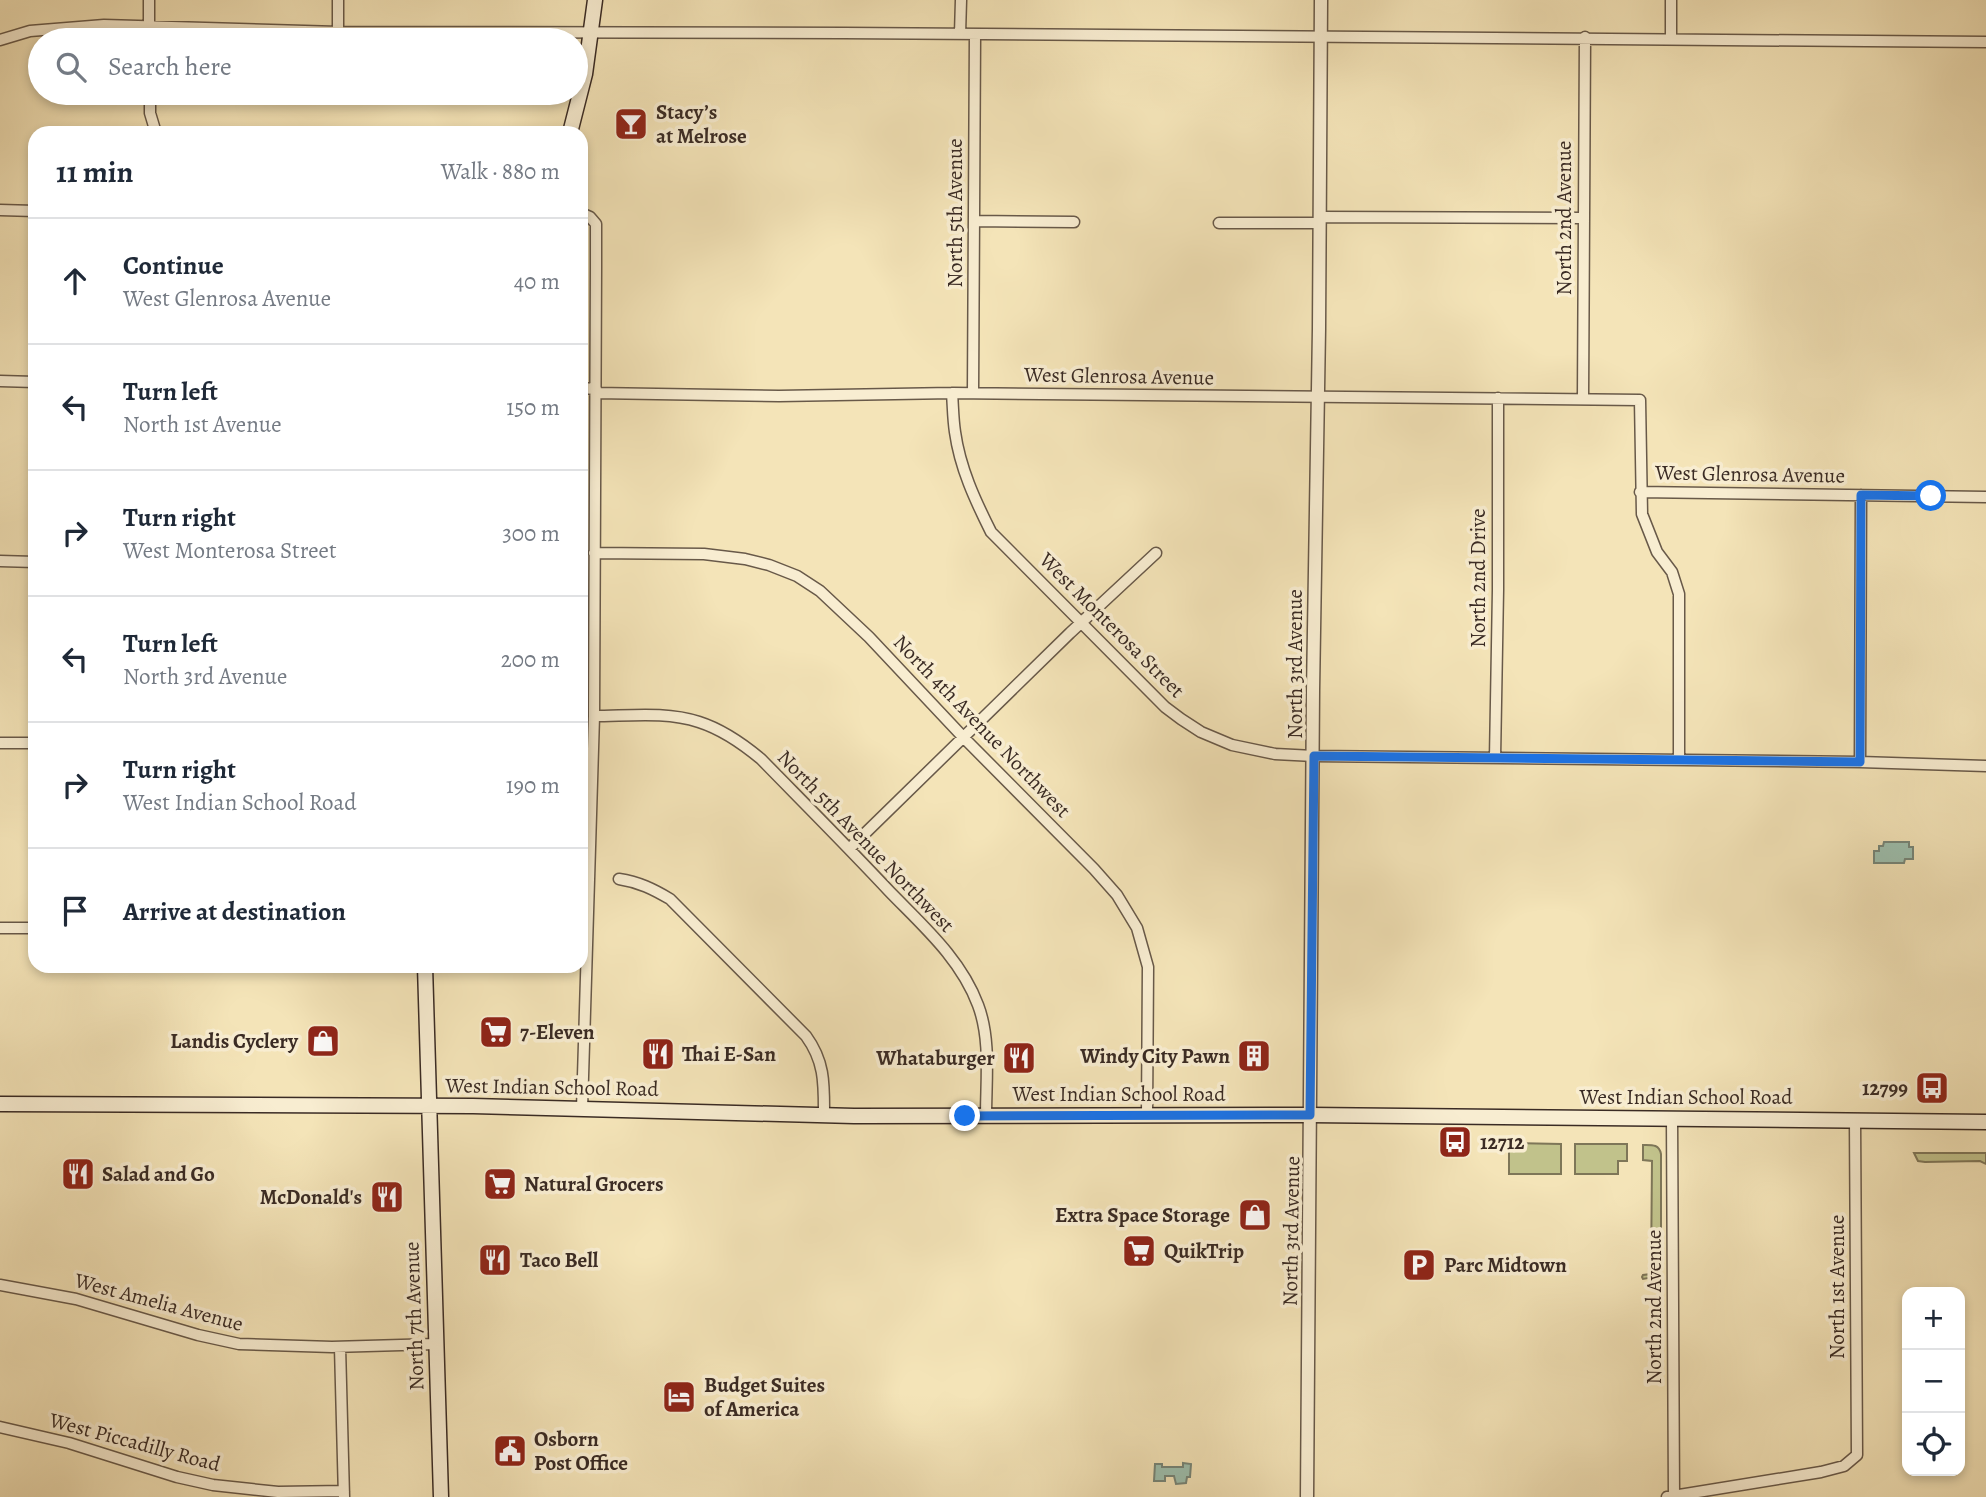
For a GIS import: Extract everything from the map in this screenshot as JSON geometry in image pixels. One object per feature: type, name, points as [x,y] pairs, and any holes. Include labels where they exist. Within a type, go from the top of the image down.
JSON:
[{"type":"main road","points":[[588,56],[595,0]]},
{"type":"main road","points":[[572,126],[577,105]]},
{"type":"main road","name":"North 7th Avenue","points":[[425,973],[441,1497]]},
{"type":"main road","name":"West Indian School Road","points":[[0,1104],[429,1106],[824,1115],[1310,1115],[1986,1122]]},
{"type":"street","points":[[148,26],[149,0]]},
{"type":"street","points":[[338,0],[338,28]]},
{"type":"street","points":[[961,0],[961,34]]},
{"type":"street","name":"North 3rd Avenue","points":[[1307,1497],[1321,0]]},
{"type":"street","points":[[1671,0],[1671,38]]},
{"type":"street","points":[[67,28],[104,25],[202,28]]},
{"type":"street","points":[[0,40],[28,33]]},
{"type":"street","points":[[588,33],[1585,37],[1986,42]]},
{"type":"street","name":"North 5th Avenue","points":[[973,393],[975,34]]},
{"type":"street","name":"North 2nd Avenue","points":[[1583,398],[1585,37]]},
{"type":"street","points":[[150,105],[154,126]]},
{"type":"street","points":[[0,211],[28,211]]},
{"type":"street","points":[[588,216],[596,224],[594,716],[588,912]]},
{"type":"street","points":[[1219,223],[1584,218]]},
{"type":"street","points":[[974,221],[1074,222]]},
{"type":"street","points":[[0,381],[28,382]]},
{"type":"street","name":"West Glenrosa Avenue","points":[[588,389],[779,396],[973,393],[1640,400],[1640,492],[1986,497]]},
{"type":"street","name":"West Monterosa Street","points":[[953,393],[955,433],[964,472],[991,533],[1165,707],[1201,732],[1232,745],[1256,751],[1314,756],[1860,762],[1986,766]]},
{"type":"street","name":"North 2nd Drive","points":[[1495,758],[1498,398]]},
{"type":"street","points":[[1640,492],[1642,514],[1648,532],[1657,552],[1672,572],[1679,594],[1679,760]]},
{"type":"street","points":[[1860,762],[1861,495]]},
{"type":"street","name":"North 4th Avenue Northwest","points":[[594,553],[704,554],[769,565],[797,576],[820,591],[869,637],[964,738],[1094,869],[1117,895],[1137,928],[1148,968],[1147,1115]]},
{"type":"street","points":[[849,849],[1081,622],[1156,553]]},
{"type":"street","points":[[0,561],[28,562]]},
{"type":"street","name":"North 5th Avenue Northwest","points":[[594,716],[648,715],[699,722],[746,747],[761,759],[937,942],[963,974],[979,1006],[983,1024],[986,1045],[986,1116]]},
{"type":"street","points":[[0,743],[28,743]]},
{"type":"street","points":[[619,879],[652,888],[670,899],[806,1036],[821,1063],[824,1115]]},
{"type":"street","points":[[0,928],[28,928]]},
{"type":"street","points":[[582,1109],[586,973]]},
{"type":"street","name":"North 2nd Avenue","points":[[1670,1497],[1672,1118]]},
{"type":"street","name":"North 1st Avenue","points":[[1670,1497],[1821,1472],[1844,1466],[1857,1455],[1855,1119]]},
{"type":"street","name":"West Amelia Avenue","points":[[0,1285],[76,1299],[198,1335],[239,1344],[340,1347],[436,1345]]},
{"type":"street","points":[[340,1347],[344,1494]]},
{"type":"street","name":"West Piccadilly Road","points":[[0,1427],[69,1443],[177,1477],[213,1485],[278,1492],[344,1494]]},
{"type":"green space","points":[[1509,1143],[1561,1144],[1561,1174],[1509,1174]]},
{"type":"green space","points":[[1575,1144],[1627,1144],[1627,1161],[1618,1161],[1618,1174],[1575,1174]]},
{"type":"green space","points":[[1643,1145],[1657,1147],[1661,1154],[1661,1271],[1660,1276],[1643,1279],[1643,1275],[1651,1274],[1652,1161],[1643,1160]]},
{"type":"green space","points":[[1914,1153],[1986,1153],[1986,1164],[1980,1161],[1918,1161]]},
{"type":"shaded area","points":[[1884,842],[1909,842],[1909,847],[1913,847],[1913,859],[1905,859],[1904,863],[1874,863],[1874,851],[1879,851],[1879,846],[1883,846]]},
{"type":"shaded area","points":[[1183,1463],[1191,1464],[1190,1477],[1187,1477],[1186,1483],[1176,1484],[1174,1476],[1165,1476],[1165,1481],[1154,1481],[1155,1464],[1162,1464],[1162,1467],[1183,1467]]},
{"type":"place","name":"Stacy’s at Melrose","points":[[631,124]]},
{"type":"place","name":"7-Eleven","points":[[496,1032]]},
{"type":"place","name":"Landis Cyclery","points":[[323,1041]]},
{"type":"place","name":"Thai E-San","points":[[658,1054]]},
{"type":"place","name":"Windy City Pawn","points":[[1254,1056]]},
{"type":"place","name":"Whataburger","points":[[1019,1058]]},
{"type":"place","name":"12799","points":[[1932,1088]]},
{"type":"place","name":"12712","points":[[1455,1142]]},
{"type":"place","name":"Salad and Go","points":[[78,1174]]},
{"type":"place","name":"Natural Grocers","points":[[500,1184]]},
{"type":"place","name":"McDonald's","points":[[387,1197]]},
{"type":"place","name":"Extra Space Storage","points":[[1255,1215]]},
{"type":"place","name":"QuikTrip","points":[[1139,1251]]},
{"type":"place","name":"Taco Bell","points":[[495,1260]]},
{"type":"place","name":"Parc Midtown","points":[[1419,1265]]},
{"type":"place","name":"Budget Suites of America","points":[[679,1397]]},
{"type":"place","name":"Osborn Post Office","points":[[510,1451]]},
{"type":"route","points":[[965,1116],[1310,1115],[1314,756],[1860,762],[1861,495],[1931,496]]}]
